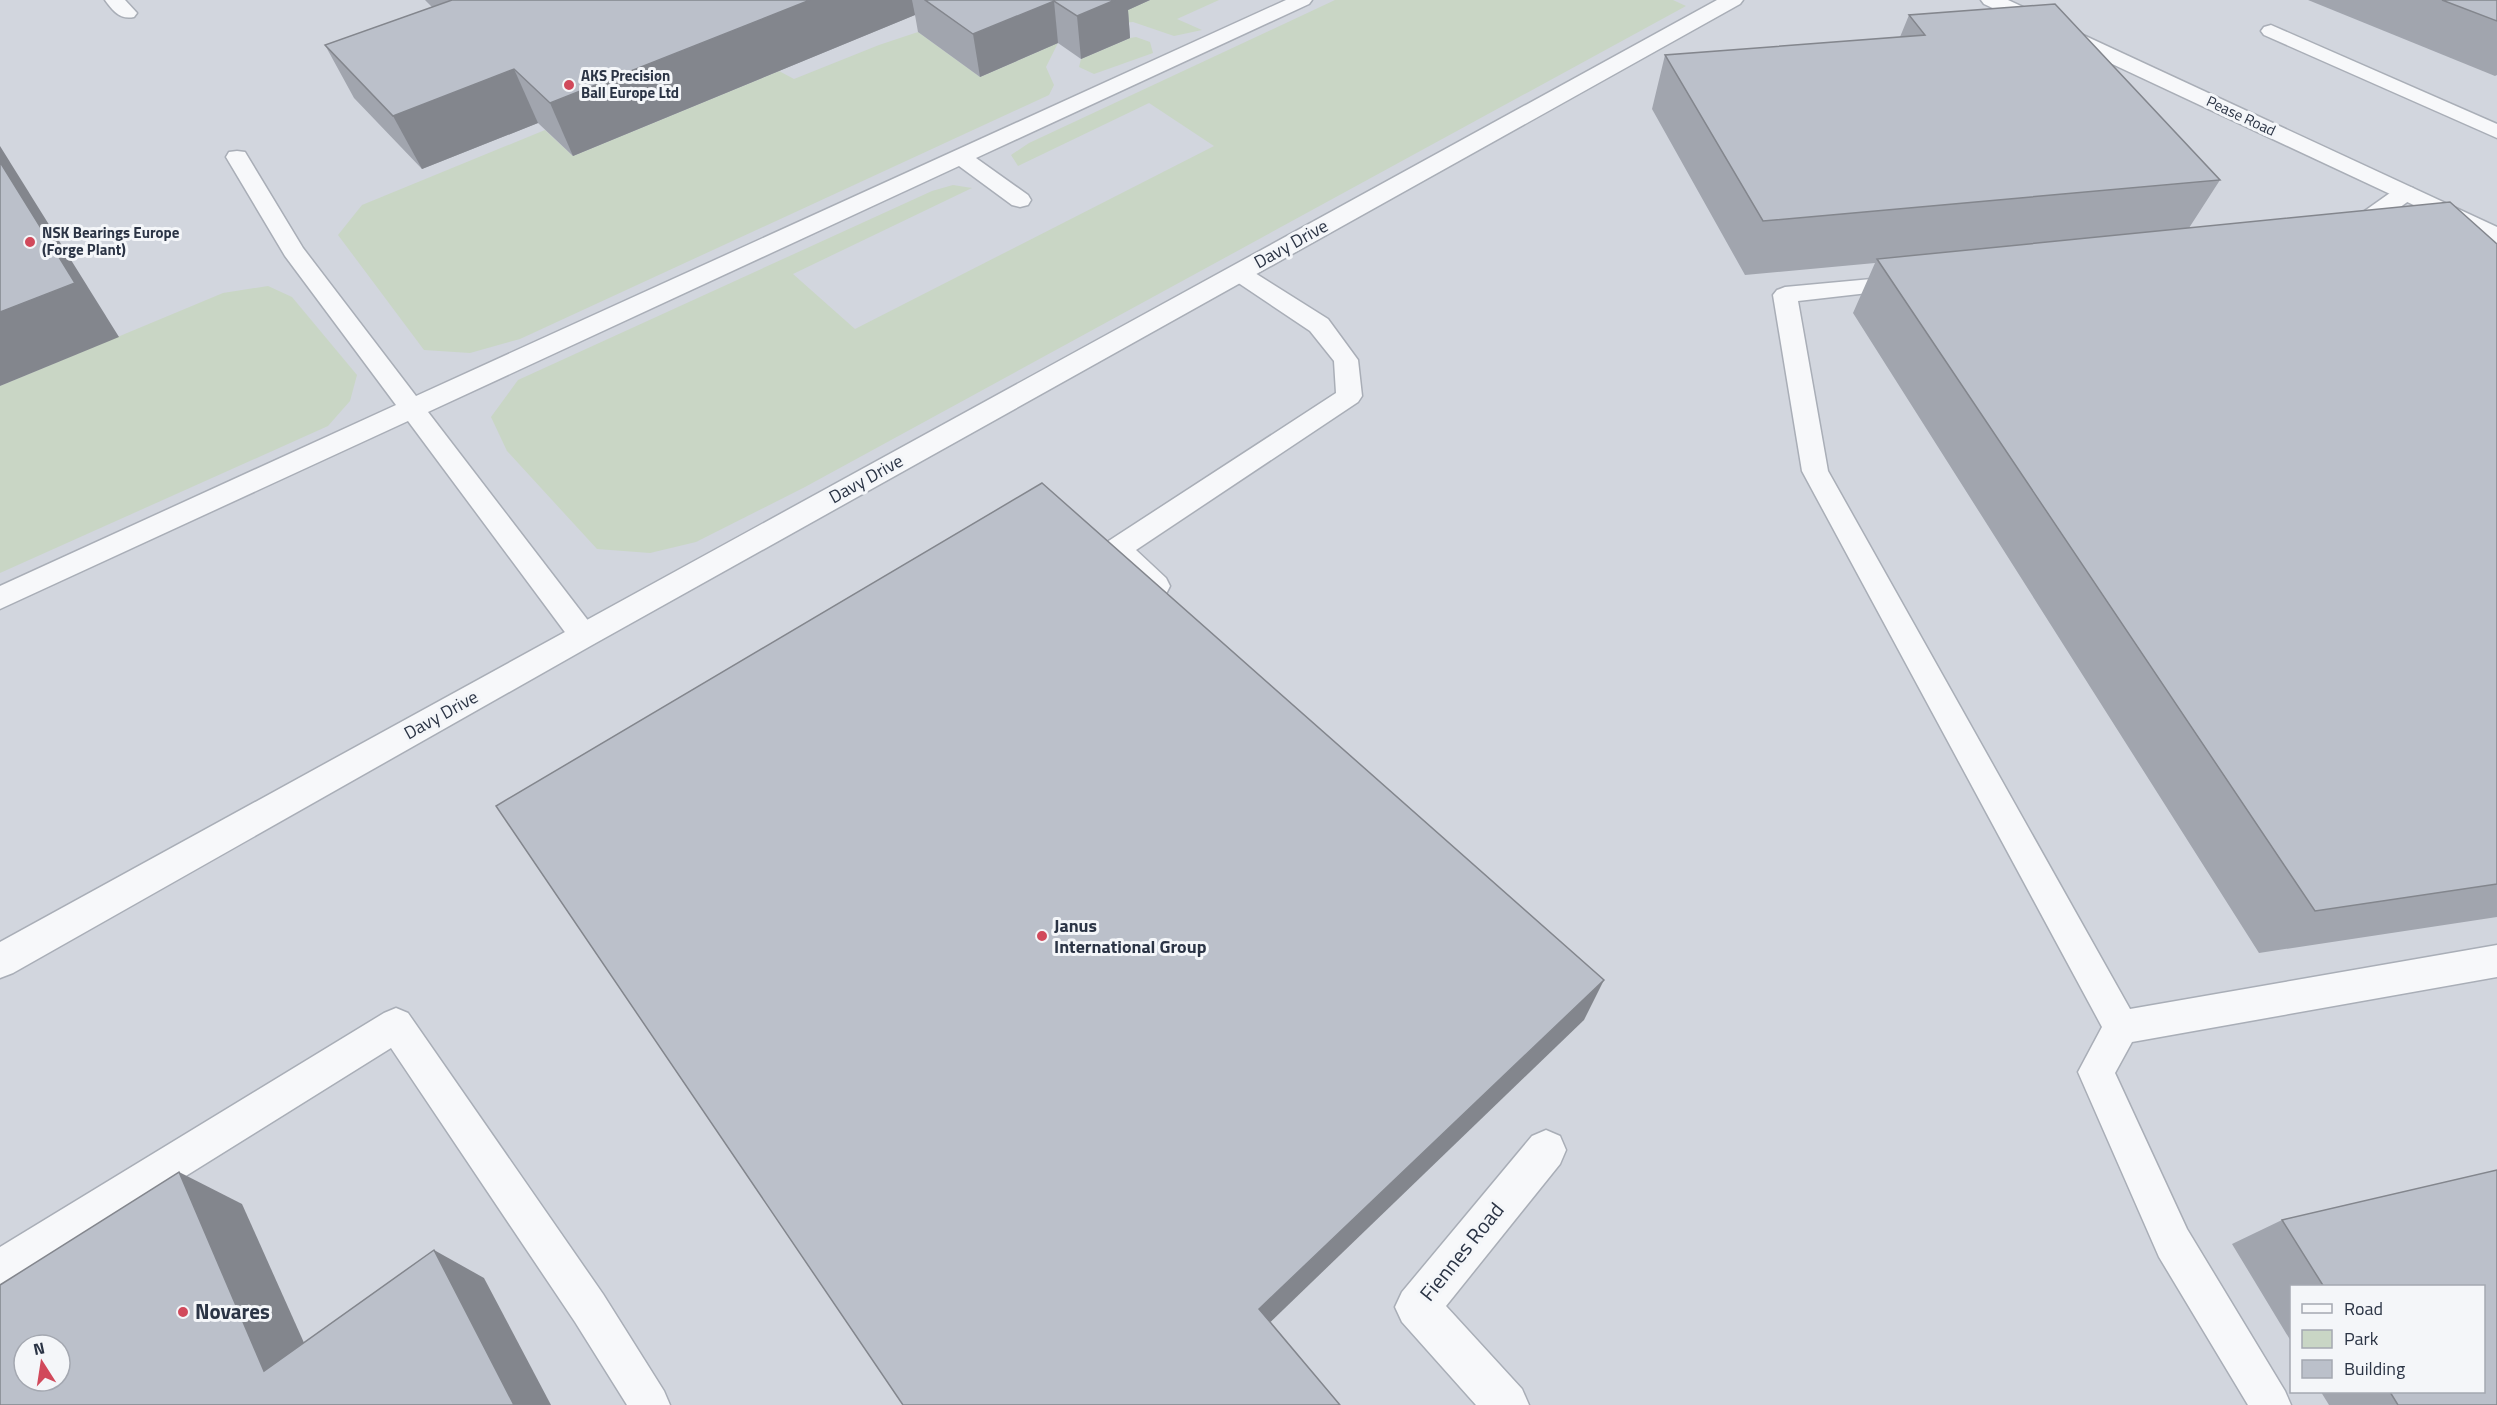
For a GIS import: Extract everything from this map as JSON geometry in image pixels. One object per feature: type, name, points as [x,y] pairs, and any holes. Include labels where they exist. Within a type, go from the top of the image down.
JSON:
[{"type":"street","name":"Davy Drive","points":[[0,961],[583,635],[1733,0]]},
{"type":"street","name":"Pease Road","points":[[1991,0],[2495,233]]},
{"type":"street","name":"Fiennes Road","points":[[1506,1405],[1417,1306],[1546,1150]]},
{"type":"lane","points":[[0,598],[1302,0]]},
{"type":"lane","points":[[2271,31],[2497,132]]},
{"type":"lane","points":[[237,157],[293,251],[583,635]]},
{"type":"lane","points":[[961,157],[1020,200]]},
{"type":"lane","points":[[2327,241],[2338,239],[2405,193]]},
{"type":"lane","points":[[1176,605],[1117,549],[1349,396],[1346,360],[1318,325],[1239,273]]},
{"type":"lane","points":[[1927,281],[1785,295],[1815,471],[2121,1027]]},
{"type":"lane","points":[[2121,1027],[2497,961]]},
{"type":"lane","points":[[0,1269],[396,1025],[589,1308],[650,1405]]},
{"type":"lane","points":[[2121,1027],[2096,1072],[2173,1243],[2271,1405]]},
{"type":"shaded area","points":[[0,0],[2497,0],[2497,1405],[0,1405]]},
{"type":"green space","points":[[1150,0],[1219,0],[1177,19],[1202,30],[1174,36],[1133,22],[1109,24],[1103,20]]},
{"type":"green space","points":[[1335,0],[1673,0],[1686,6],[805,487],[696,542],[650,553],[597,549],[507,451],[491,417],[518,380],[932,191],[953,185],[972,188],[793,274],[855,329],[1214,146],[1149,103],[1018,166],[1011,155],[1029,143]]},
{"type":"green space","points":[[918,32],[980,77],[1058,43],[1046,67],[1054,85],[1049,95],[520,339],[470,353],[424,350],[338,235],[362,205],[545,130],[573,156],[779,71],[794,79]]},
{"type":"green space","points":[[1136,37],[1150,42],[1153,53],[1094,74],[1079,67],[1081,59]]},
{"type":"green space","points":[[268,286],[292,297],[357,375],[350,401],[328,426],[0,573],[0,386],[223,293]]},
{"type":"building","points":[[452,0],[810,0],[550,103],[514,69],[393,116],[325,45]]},
{"type":"building","points":[[925,0],[1115,0],[1077,16],[1054,1],[973,34]]},
{"type":"building","points":[[2442,0],[2497,0],[2497,21]]},
{"type":"building","points":[[2055,4],[2220,180],[1763,221],[1665,55],[1925,35],[1909,15]]},
{"type":"building","points":[[0,162],[75,283],[0,312]]},
{"type":"building","points":[[2450,202],[2497,244],[2497,884],[2315,911],[1877,259]]},
{"type":"building","name":"Janus International Group","points":[[1042,483],[1604,980],[1259,1309],[1340,1405],[903,1405],[496,806]]},
{"type":"building","points":[[2497,1170],[2497,1405],[2398,1405],[2391,1393],[2485,1393],[2485,1285],[2323,1285],[2282,1220]]},
{"type":"building","name":"Novares","points":[[179,1172],[264,1371],[434,1250],[514,1405],[0,1405],[0,1285]]},
{"type":"place","name":"AKS Precision Ball Europe Ltd","points":[[569,85]]},
{"type":"place","name":"NSK Bearings Europe (Forge Plant)","points":[[30,242]]},
{"type":"place","name":"Janus International Group","points":[[1042,936]]},
{"type":"place","name":"Novares","points":[[183,1312]]}]
